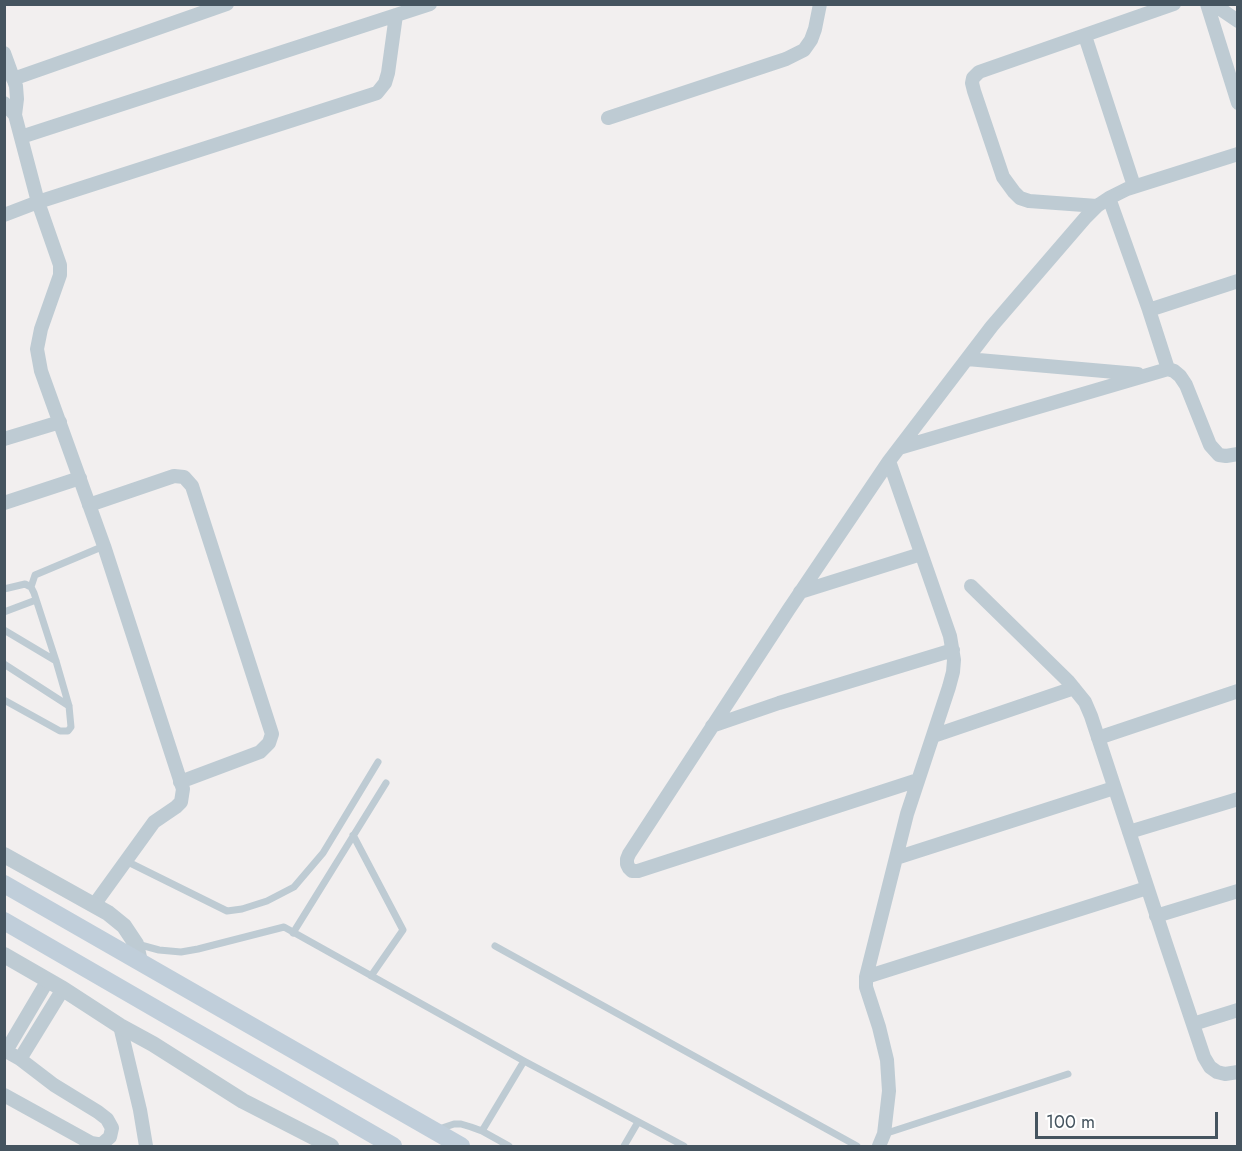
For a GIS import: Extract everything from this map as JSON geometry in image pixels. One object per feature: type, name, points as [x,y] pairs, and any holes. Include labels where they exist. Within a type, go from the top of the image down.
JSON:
[{"type":"main road","points":[[4,884],[138,953],[279,1043],[460,1146]]},
{"type":"main road","points":[[4,921],[393,1146]]},
{"type":"main road","points":[[264,1072],[279,1043]]},
{"type":"street","points":[[11,85],[227,4]]},
{"type":"street","points":[[21,137],[430,4]]},
{"type":"street","points":[[1097,206],[1041,203],[1020,198],[1014,192],[1003,177],[972,83],[973,78],[979,72],[1174,4]]},
{"type":"street","points":[[1208,4],[1238,104]]},
{"type":"street","points":[[1213,4],[1238,21]]},
{"type":"street","points":[[608,118],[786,60],[804,50],[811,40],[820,5]]},
{"type":"street","points":[[4,215],[377,93],[385,83],[388,74],[396,15]]},
{"type":"street","points":[[1085,36],[1134,186]]},
{"type":"street","points":[[4,53],[11,85],[17,99],[15,115],[38,202],[60,265],[60,275],[40,329],[37,349],[41,371],[104,546],[183,789],[181,802],[154,822],[94,905]]},
{"type":"street","points":[[4,103],[15,115]]},
{"type":"street","points":[[918,780],[638,871],[632,871],[627,864],[629,854],[800,592],[898,448],[992,326],[1097,206],[1134,186],[1238,154]]},
{"type":"street","points":[[1109,198],[1168,369]]},
{"type":"street","points":[[1149,310],[1238,281]]},
{"type":"street","points":[[967,359],[1146,374]]},
{"type":"street","points":[[898,448],[1168,369],[1180,376],[1185,385],[1210,446],[1219,455],[1238,454]]},
{"type":"street","points":[[4,439],[60,422]]},
{"type":"street","points":[[881,1140],[890,1091],[887,1060],[866,987],[866,977],[907,814],[953,672],[954,660],[953,650],[889,461]]},
{"type":"street","points":[[89,505],[174,476],[184,477],[192,486],[272,734],[269,743],[260,752],[180,782]]},
{"type":"street","points":[[4,503],[80,478]]},
{"type":"street","points":[[800,592],[921,554]]},
{"type":"street","points":[[971,586],[1074,688],[1085,702],[1204,1057],[1210,1067],[1217,1072],[1226,1074],[1238,1072]]},
{"type":"street","points":[[712,726],[953,650]]},
{"type":"street","points":[[933,736],[1074,688]]},
{"type":"street","points":[[1098,738],[1238,691]]},
{"type":"street","points":[[896,858],[1114,788]]},
{"type":"street","points":[[1129,832],[1238,799]]},
{"type":"street","points":[[4,855],[108,913],[124,926],[138,953]]},
{"type":"street","points":[[866,977],[1147,888]]},
{"type":"street","points":[[1156,916],[1238,891]]},
{"type":"street","points":[[4,955],[243,1101],[332,1146]]},
{"type":"street","points":[[4,1095],[91,1143],[102,1144],[110,1137],[112,1128],[107,1119],[5,1051],[48,980]]},
{"type":"street","points":[[20,1059],[63,989]]},
{"type":"street","points":[[1193,1024],[1238,1010]]},
{"type":"street","points":[[120,1026],[146,1146]]},
{"type":"lane","points":[[30,587],[35,575],[104,546]]},
{"type":"lane","points":[[4,589],[22,584],[30,587],[56,661],[69,706],[71,727],[68,731],[60,731],[4,700]]},
{"type":"lane","points":[[4,612],[36,600]]},
{"type":"lane","points":[[4,630],[56,661]]},
{"type":"lane","points":[[4,664],[69,706]]},
{"type":"lane","points":[[126,861],[227,911],[267,901],[294,886],[323,854],[378,762]]},
{"type":"lane","points":[[293,933],[386,783]]},
{"type":"lane","points":[[353,835],[403,930],[371,976]]},
{"type":"lane","points":[[138,953],[159,950],[181,952],[198,949],[284,927],[524,1061],[684,1146]]},
{"type":"lane","points":[[495,946],[857,1146]]},
{"type":"lane","points":[[482,1131],[524,1061]]},
{"type":"lane","points":[[881,1140],[1068,1074]]},
{"type":"lane","points":[[624,1146],[638,1122]]},
{"type":"lane","points":[[434,1131],[461,1124],[482,1131],[508,1146]]}]
